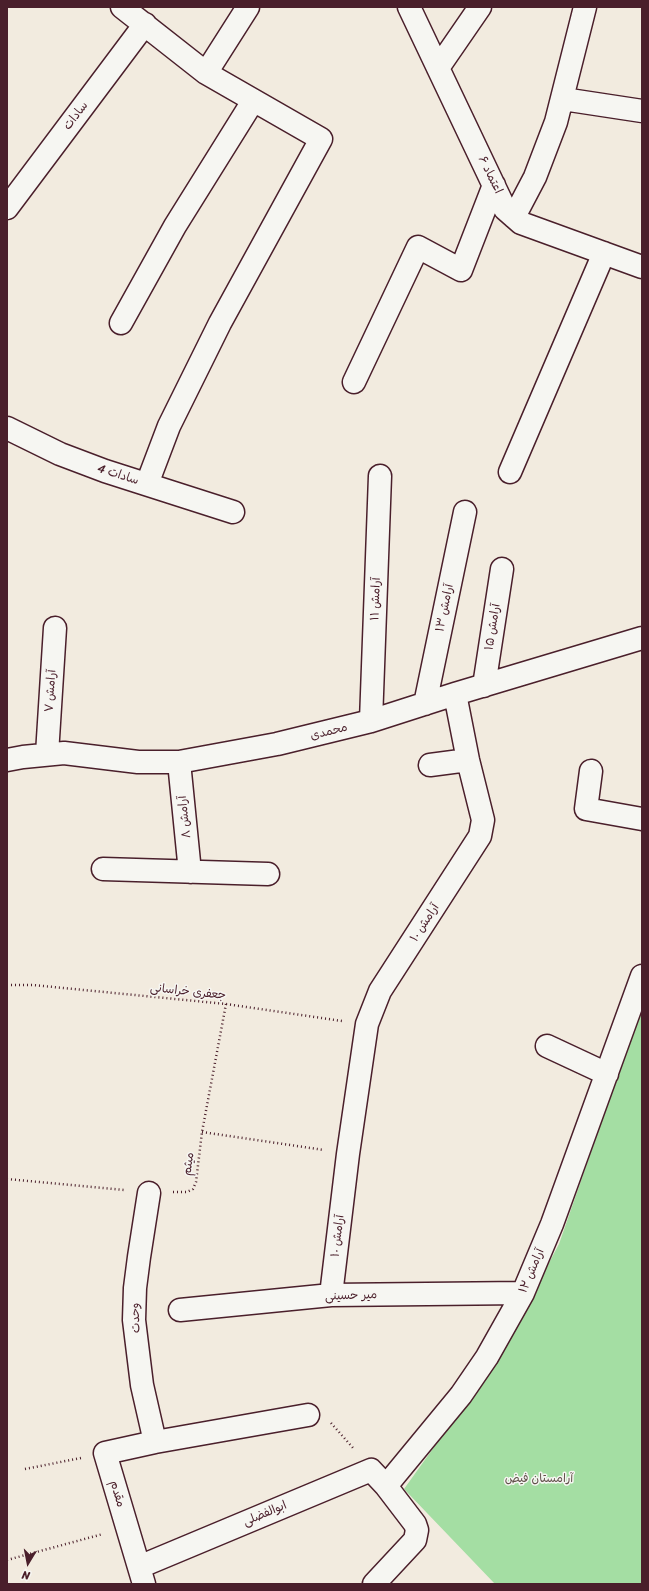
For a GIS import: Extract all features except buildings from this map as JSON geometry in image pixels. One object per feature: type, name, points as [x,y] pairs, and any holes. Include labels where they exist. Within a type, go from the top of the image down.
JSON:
[{"type":"street","points":[[122,7],[206,73],[321,138],[220,323],[169,426],[147,484]]},
{"type":"street","points":[[206,73],[248,7]]},
{"type":"street","name":"اعتماد ۶","points":[[409,7],[505,209],[521,223],[642,267]]},
{"type":"street","points":[[438,68],[480,7]]},
{"type":"street","points":[[514,216],[534,177],[556,122],[585,7]]},
{"type":"street","name":"سادات","points":[[7,208],[145,24]]},
{"type":"street","points":[[563,99],[642,111]]},
{"type":"street","points":[[122,323],[174,226],[254,101]]},
{"type":"street","points":[[354,382],[418,247],[461,270],[494,185]]},
{"type":"street","points":[[510,472],[604,253]]},
{"type":"street","name":"سادات 4","points":[[7,428],[60,454],[105,471],[233,512]]},
{"type":"street","name":"آرامش ۱۱","points":[[371,722],[380,476]]},
{"type":"street","name":"آرامش ۱۳","points":[[425,704],[465,512]]},
{"type":"street","name":"آرامش ۱۵","points":[[484,686],[502,569]]},
{"type":"street","name":"آرامش ۷","points":[[46,754],[55,628]]},
{"type":"street","name":"محمدی","points":[[7,760],[46,754],[64,753],[138,762],[179,762],[277,744],[371,722],[454,694],[642,638]]},
{"type":"street","name":"آرامش ۱۰","points":[[331,1295],[348,1154],[367,1024],[380,991],[480,836],[484,820],[468,760],[454,694]]},
{"type":"street","points":[[430,765],[468,760]]},
{"type":"street","name":"آرامش ۸","points":[[179,762],[190,872]]},
{"type":"street","points":[[591,771],[586,809],[642,819]]},
{"type":"street","points":[[103,869],[268,874]]},
{"type":"street","name":"آرامش ۱۲","points":[[386,1486],[461,1395],[487,1357],[523,1293],[552,1224],[641,983]]},
{"type":"street","points":[[547,1046],[607,1074]]},
{"type":"street","name":"وحدت","points":[[150,1192],[135,1288],[134,1320],[142,1385],[155,1442]]},
{"type":"street","name":"میر حسینی","points":[[180,1310],[331,1295],[523,1293]]},
{"type":"street","points":[[105,1453],[155,1442],[308,1415]]},
{"type":"street","name":"مقدم","points":[[105,1453],[141,1576]]},
{"type":"street","points":[[371,1470],[386,1486],[415,1524],[417,1530],[415,1540],[374,1584]]},
{"type":"street","name":"ابوالفضلی","points":[[141,1576],[371,1470]]},
{"type":"path","name":"جعفری خراسانی","points":[[7,986],[33,985],[226,1004],[367,1024]]},
{"type":"path","name":"میثم","points":[[7,1179],[150,1192],[187,1192],[193,1189],[196,1182],[202,1132],[226,1004]]},
{"type":"path","points":[[202,1132],[348,1154]]},
{"type":"path","points":[[308,1415],[330,1421],[371,1470]]},
{"type":"path","points":[[25,1469],[105,1453]]},
{"type":"path","points":[[7,1560],[127,1528]]},
{"type":"green space","name":"آرامستان فیض","points":[[642,1010],[642,1584],[495,1584],[404,1489],[500,1355],[559,1244]]}]
